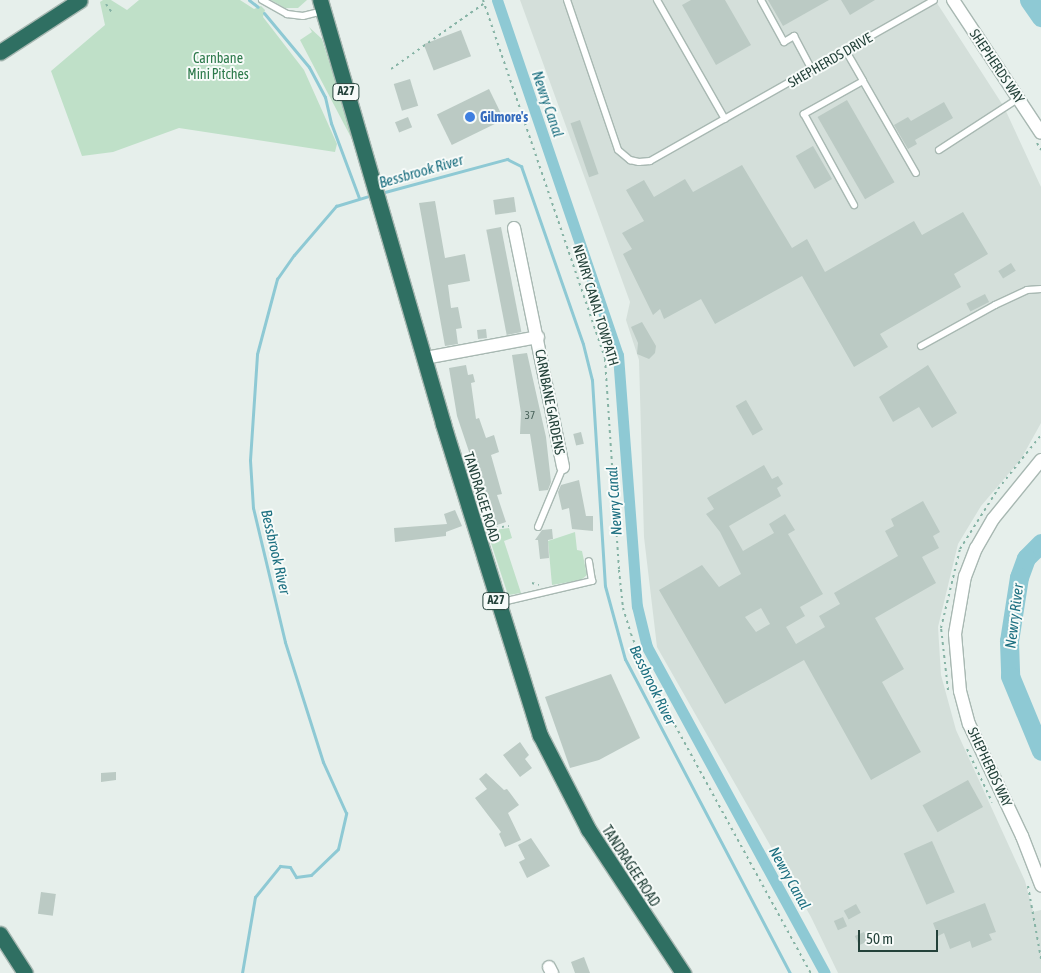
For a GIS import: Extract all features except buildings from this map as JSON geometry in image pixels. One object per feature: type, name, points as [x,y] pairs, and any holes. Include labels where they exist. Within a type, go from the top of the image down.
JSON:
[{"type":"highway","points":[[0,52],[80,0]]},
{"type":"highway","name":"TANDRAGEE ROAD","points":[[321,5],[528,703],[551,763],[588,829],[683,973]]},
{"type":"highway","points":[[0,934],[25,973]]},
{"type":"street","name":"SHEPHERDS WAY","points":[[953,0],[1041,133]]},
{"type":"street","name":"CARNBANE GARDENS","points":[[514,228],[538,337],[563,467]]},
{"type":"street","name":"CARNBANE GARDENS","points":[[425,358],[538,337]]},
{"type":"street","name":"SHEPHERDS WAY","points":[[1041,460],[993,519],[976,548],[965,576],[955,634],[959,682],[969,724],[1022,836],[1041,885]]},
{"type":"lane","points":[[262,0],[287,14],[303,16],[321,5]]},
{"type":"lane","name":"SHEPHERDS DRIVE","points":[[567,0],[608,126],[624,156],[630,160],[650,161],[934,0]]},
{"type":"lane","points":[[657,0],[725,120]]},
{"type":"lane","points":[[761,0],[784,42],[794,36],[812,70]]},
{"type":"lane","points":[[846,51],[916,172]]},
{"type":"lane","points":[[854,205],[804,114],[863,81]]},
{"type":"lane","points":[[938,150],[1019,98]]},
{"type":"lane","points":[[921,346],[995,305],[1028,290],[1041,290]]},
{"type":"lane","points":[[538,527],[563,467]]},
{"type":"lane","points":[[497,603],[592,581],[589,561]]},
{"type":"path","name":"NEWRY CANAL TOWPATH","points":[[482,0],[606,359],[619,570],[624,608],[631,634],[647,674],[811,973]]},
{"type":"path","points":[[106,4],[113,14]]},
{"type":"path","points":[[391,69],[484,4]]},
{"type":"path","points":[[948,693],[943,674],[940,628],[960,549],[998,489],[1041,435]]},
{"type":"path","points":[[484,529],[509,526]]},
{"type":"path","points":[[532,583],[541,586]]},
{"type":"path","points":[[965,745],[992,803]]},
{"type":"path","points":[[1028,886],[1041,959]]},
{"type":"shaded area","points":[[520,0],[935,0],[1004,107],[1041,187],[1041,423],[1021,459],[981,506],[958,544],[938,627],[941,675],[956,730],[1025,881],[1033,912],[1041,910],[1041,973],[838,973],[811,917],[657,647],[644,537],[639,360],[626,320],[630,302]]},
{"type":"green space","name":"Carnbane Mini Pitches","points":[[111,0],[127,10],[139,0],[240,0],[254,9],[261,6],[265,10],[263,17],[304,70],[337,144],[335,152],[179,128],[113,152],[82,156],[51,71],[105,25],[100,2]]},
{"type":"green space","points":[[271,0],[307,0],[298,8],[285,8]]},
{"type":"green space","points":[[309,27],[322,39],[356,147],[300,40],[312,32]]},
{"type":"green space","points":[[509,528],[512,538],[504,541],[521,593],[508,595],[487,531]]},
{"type":"green space","points":[[575,532],[577,550],[582,551],[587,575],[581,580],[552,585],[548,541]]},
{"type":"waterway","points":[[249,0],[258,7]]},
{"type":"waterway","name":"Newry Canal","points":[[497,0],[618,355],[637,606],[647,647],[825,973]]},
{"type":"waterway","name":"Newry River","points":[[1029,0],[1041,17]]},
{"type":"waterway","points":[[264,13],[309,67],[325,97],[331,123],[359,198]]},
{"type":"waterway","name":"Bessbrook River","points":[[381,193],[507,159],[521,166],[583,344],[592,380],[605,586],[625,659],[790,973]]},
{"type":"waterway","name":"Bessbrook River","points":[[242,973],[255,897],[280,866],[290,867],[296,877],[311,875],[338,849],[346,813],[323,762],[285,642],[253,508],[250,460],[257,354],[277,279],[294,255],[336,206],[373,195]]},
{"type":"waterway","name":"Newry River","points":[[1041,543],[1026,558],[1019,577],[1009,641],[1010,676],[1041,751]]},
{"type":"place","name":"Gilmore's","points":[[470,117]]}]
